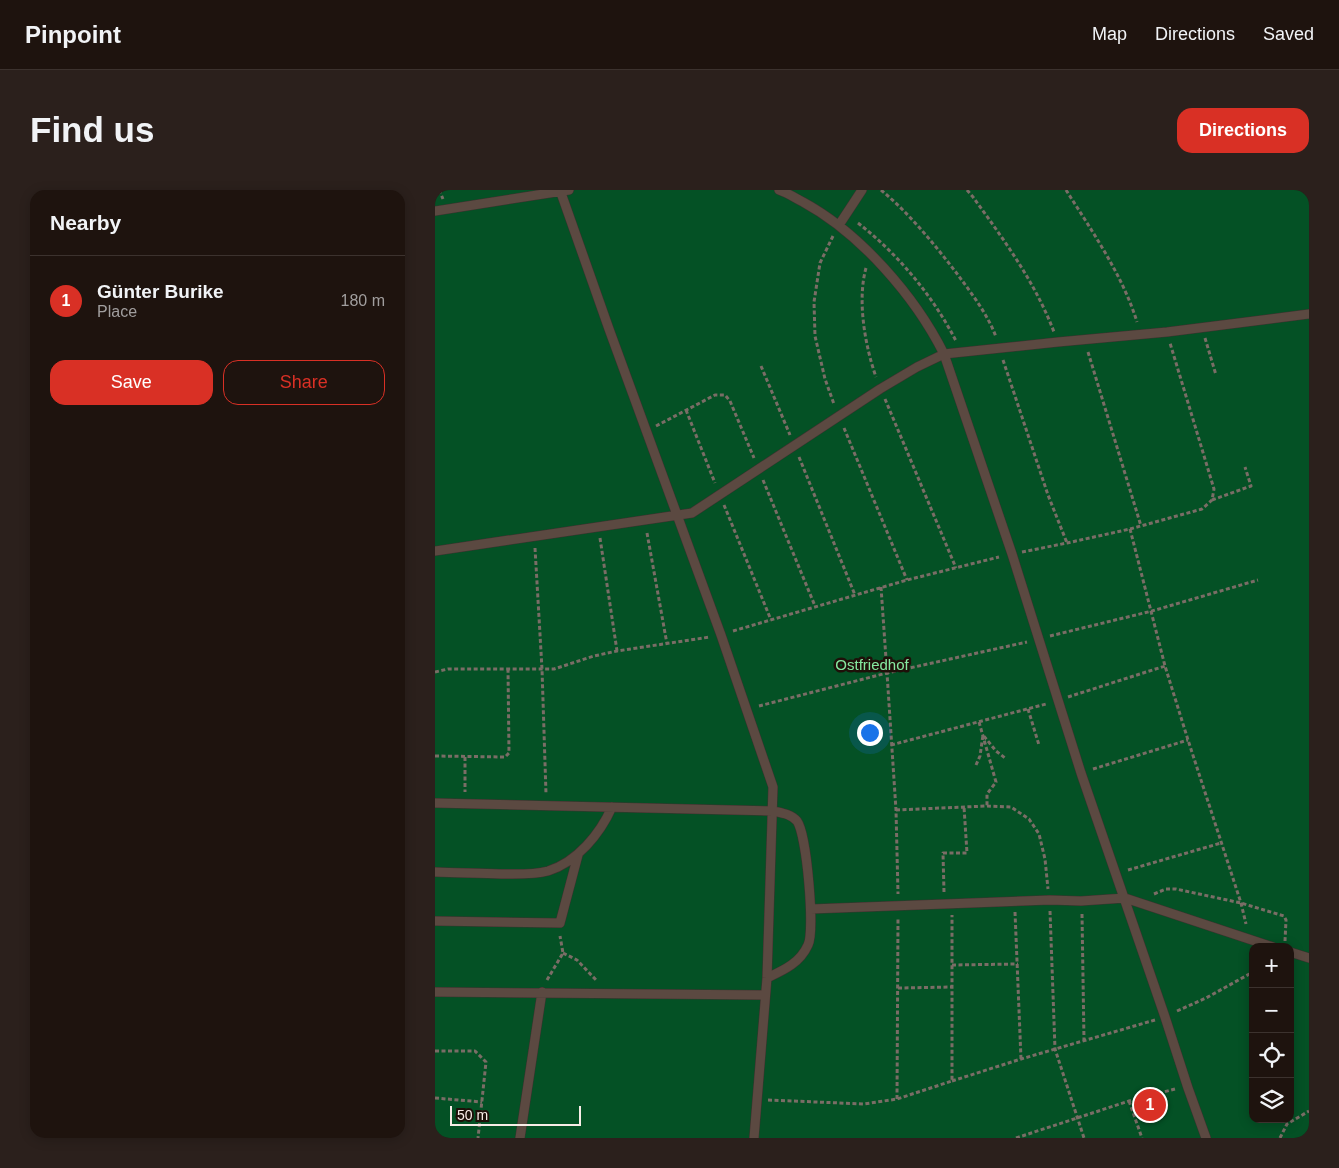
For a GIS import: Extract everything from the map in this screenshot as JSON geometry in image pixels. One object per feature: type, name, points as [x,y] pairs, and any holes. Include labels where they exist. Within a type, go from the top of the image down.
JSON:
[{"type":"lane","points":[[435,210],[563,190],[677,516],[721,635],[773,787],[767,978],[754,1138]]},
{"type":"lane","points":[[779,190],[812,207],[839,225],[871,253],[915,307],[944,354],[1012,554],[1081,772],[1188,1088],[1207,1138]]},
{"type":"lane","points":[[839,225],[862,190]]},
{"type":"lane","points":[[435,551],[692,513],[880,389],[917,367],[944,354],[1141,335],[1309,314]]},
{"type":"lane","points":[[435,803],[773,811],[788,814],[797,820],[806,853],[811,909],[809,944],[799,960],[767,978]]},
{"type":"lane","points":[[435,872],[529,874],[548,871],[578,855],[607,819],[612,807]]},
{"type":"lane","points":[[435,921],[560,923],[578,855]]},
{"type":"lane","points":[[811,909],[1125,898],[1260,943]]},
{"type":"lane","points":[[1294,953],[1309,958]]},
{"type":"lane","points":[[435,992],[765,995]]},
{"type":"lane","points":[[519,1138],[542,992]]},
{"type":"path","points":[[967,190],[999,232],[1035,288],[1058,342]]},
{"type":"path","points":[[1066,190],[1101,244],[1132,306],[1141,335]]},
{"type":"path","points":[[839,225],[820,263],[814,302],[815,336],[825,379],[839,417],[907,580]]},
{"type":"path","points":[[871,253],[863,281],[863,315],[871,364],[956,568]]},
{"type":"path","points":[[1202,328],[1216,375]]},
{"type":"path","points":[[1167,332],[1214,489],[1212,500]]},
{"type":"path","points":[[1085,340],[1141,526]]},
{"type":"path","points":[[761,366],[855,595]]},
{"type":"path","points":[[686,410],[771,620]]},
{"type":"path","points":[[1012,554],[1067,544],[1202,509],[1212,500],[1251,486],[1245,467]]},
{"type":"path","points":[[645,520],[667,644]]},
{"type":"path","points":[[599,527],[617,651]]},
{"type":"path","points":[[1130,529],[1165,666],[1241,903],[1250,940]]},
{"type":"path","points":[[534,537],[546,805]]},
{"type":"path","points":[[746,710],[887,673],[1151,611],[1258,580]]},
{"type":"path","points":[[881,588],[896,810],[899,905],[897,1098]]},
{"type":"path","points":[[891,744],[1028,709],[1165,666]]},
{"type":"path","points":[[435,756],[505,757],[509,753],[508,669]]},
{"type":"path","points":[[1028,709],[1039,745]]},
{"type":"path","points":[[979,722],[996,782],[987,794],[987,806]]},
{"type":"path","points":[[983,735],[996,751],[1005,758]]},
{"type":"path","points":[[976,765],[980,756],[983,735]]},
{"type":"path","points":[[1081,772],[1188,740]]},
{"type":"path","points":[[465,757],[466,803]]},
{"type":"path","points":[[952,1081],[952,965],[943,853],[967,853],[964,807]]},
{"type":"path","points":[[1116,874],[1221,843]]},
{"type":"path","points":[[1135,901],[1167,889],[1176,889],[1241,903],[1283,916],[1286,920],[1284,943]]},
{"type":"path","points":[[1081,900],[1085,1041]]},
{"type":"path","points":[[1015,901],[1021,1059]]},
{"type":"path","points":[[560,923],[560,942],[563,954]]},
{"type":"path","points":[[542,992],[555,965],[563,954]]},
{"type":"path","points":[[563,954],[577,960],[603,986],[615,993]]},
{"type":"path","points":[[952,965],[1018,964]]},
{"type":"path","points":[[757,1100],[864,1104],[897,1098],[1165,1017],[1206,998],[1249,974]]},
{"type":"path","points":[[897,988],[951,987]]},
{"type":"path","points":[[1055,1049],[1083,1138]]},
{"type":"path","points":[[435,1051],[475,1051],[486,1062],[478,1138]]},
{"type":"path","points":[[1016,1138],[1029,1136],[1129,1101],[1165,1091],[1188,1088]]},
{"type":"path","points":[[435,1098],[482,1102]]},
{"type":"path","points":[[1129,1101],[1142,1138]]},
{"type":"path","points":[[1280,1138],[1287,1124],[1309,1111]]},
{"type":"green space","name":"Ostfriedhof","points":[[435,190],[1309,190],[1309,1138],[435,1138]]},
{"type":"place","name":"Günter Burike","points":[[1150,1105]]}]
